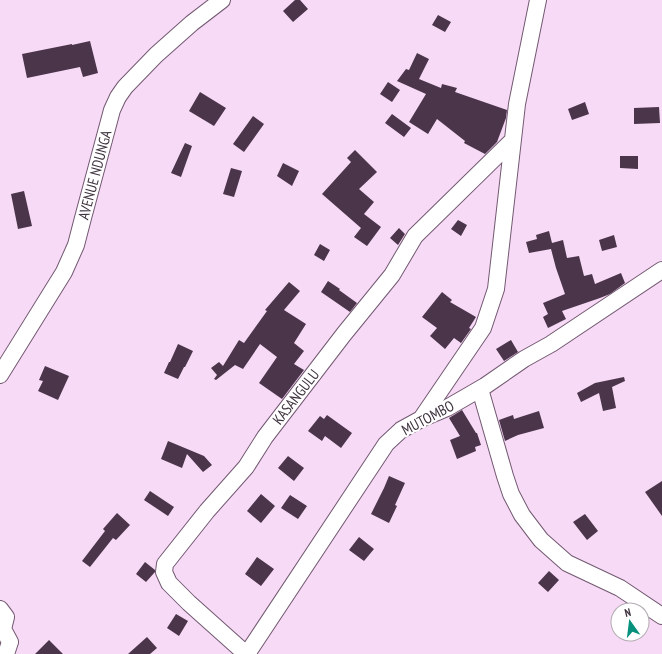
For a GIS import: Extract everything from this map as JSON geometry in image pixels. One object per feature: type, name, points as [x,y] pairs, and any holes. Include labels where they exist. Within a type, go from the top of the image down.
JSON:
[{"type":"street","name":"AVENUE NDUNGA","points":[[0,375],[64,272],[76,245],[112,110],[118,97],[125,87],[156,55],[192,23],[222,0]]},
{"type":"street","points":[[421,419],[483,328],[496,290],[517,104],[538,0]]},
{"type":"street","name":"KASANGULU","points":[[246,654],[169,583],[164,572],[165,564],[207,511],[246,467],[265,437],[344,334],[392,275],[415,236],[513,140]]},
{"type":"street","name":"MUTOMBO","points":[[246,654],[386,444],[401,430],[421,419],[447,408],[480,389],[662,270]]},
{"type":"street","points":[[480,389],[504,476],[522,514],[541,540],[567,563],[620,588],[662,616]]},
{"type":"street","points":[[0,609],[6,617],[3,629],[10,642],[6,654]]},
{"type":"building","points":[[295,0],[300,0],[308,9],[293,22],[283,11]]},
{"type":"building","points":[[438,15],[451,22],[445,32],[432,25]]},
{"type":"building","points":[[90,41],[98,73],[83,77],[80,67],[27,78],[22,54]]},
{"type":"building","points":[[417,53],[429,59],[419,79],[441,88],[442,84],[457,88],[455,92],[507,110],[506,118],[497,142],[485,154],[464,143],[465,141],[437,119],[428,134],[409,122],[426,94],[397,81],[406,69],[409,70]]},
{"type":"building","points":[[388,82],[400,90],[392,102],[380,94]]},
{"type":"building","points":[[200,92],[226,108],[214,126],[189,111]]},
{"type":"building","points":[[585,102],[589,114],[572,120],[568,109]]},
{"type":"building","points":[[659,107],[660,123],[634,124],[634,108]]},
{"type":"building","points":[[392,114],[411,128],[404,137],[385,123]]},
{"type":"building","points":[[253,116],[264,124],[244,152],[233,144]]},
{"type":"building","points":[[185,143],[192,146],[181,177],[171,173]]},
{"type":"building","points":[[355,150],[377,172],[359,189],[374,202],[364,214],[381,227],[367,246],[354,237],[361,228],[322,194],[351,162],[347,158]]},
{"type":"building","points":[[620,156],[638,156],[638,169],[620,168]]},
{"type":"building","points":[[283,163],[299,171],[292,186],[277,176]]},
{"type":"building","points":[[231,168],[242,171],[234,197],[223,194]]},
{"type":"building","points":[[24,191],[32,226],[18,229],[11,194]]},
{"type":"building","points":[[458,220],[467,225],[461,236],[451,229]]},
{"type":"building","points":[[399,228],[405,234],[398,245],[390,238]]},
{"type":"building","points":[[549,231],[552,243],[563,240],[567,258],[579,256],[584,276],[592,274],[595,284],[621,273],[625,283],[610,294],[562,311],[566,319],[548,328],[543,317],[548,314],[543,303],[565,294],[551,249],[529,253],[526,242],[537,239],[536,235]]},
{"type":"building","points":[[614,235],[617,247],[602,251],[599,240]]},
{"type":"building","points":[[320,244],[330,250],[324,261],[314,255]]},
{"type":"building","points":[[328,281],[357,303],[350,312],[321,292]]},
{"type":"building","points":[[289,282],[300,291],[284,310],[306,324],[294,343],[304,351],[294,364],[304,370],[282,399],[259,383],[277,357],[260,344],[243,369],[235,365],[216,380],[214,379],[217,375],[211,368],[219,362],[223,366],[239,340],[244,343],[267,311],[265,310]]},
{"type":"building","points":[[442,292],[452,300],[450,302],[476,317],[469,328],[471,329],[461,343],[454,338],[445,349],[430,336],[437,328],[422,317]]},
{"type":"building","points":[[511,340],[518,352],[504,361],[496,349]]},
{"type":"building","points":[[178,344],[193,351],[178,379],[164,373]]},
{"type":"building","points":[[45,366],[69,376],[58,400],[38,391],[43,381],[39,380]]},
{"type":"building","points":[[624,377],[625,381],[612,387],[616,408],[603,411],[599,393],[581,402],[577,393],[595,383]]},
{"type":"building","points":[[462,410],[477,433],[481,445],[475,447],[476,451],[457,459],[450,440],[460,436],[449,418]]},
{"type":"building","points":[[539,411],[544,428],[518,435],[505,441],[499,420],[513,415],[514,419]]},
{"type":"building","points":[[327,415],[352,433],[341,448],[325,436],[322,441],[308,431],[320,416],[324,419]]},
{"type":"building","points":[[168,441],[204,456],[212,465],[203,472],[187,454],[182,468],[161,459]]},
{"type":"building","points":[[288,456],[304,468],[294,481],[278,468]]},
{"type":"building","points":[[389,476],[405,483],[389,523],[371,514]]},
{"type":"building","points":[[662,481],[662,516],[645,492]]},
{"type":"building","points":[[150,491],[174,507],[168,516],[144,500]]},
{"type":"building","points":[[261,494],[275,506],[261,523],[247,511]]},
{"type":"building","points":[[290,495],[307,506],[298,519],[281,508]]},
{"type":"building","points":[[117,513],[130,525],[116,540],[113,538],[90,567],[82,561],[105,531],[103,529]]},
{"type":"building","points":[[585,514],[598,531],[587,540],[573,522]]},
{"type":"building","points":[[359,537],[374,549],[364,561],[349,550]]},
{"type":"building","points":[[257,557],[274,569],[261,586],[245,574]]},
{"type":"building","points":[[145,562],[155,570],[146,582],[136,574]]},
{"type":"building","points":[[549,571],[559,580],[548,592],[538,583]]},
{"type":"building","points":[[176,614],[188,621],[179,636],[167,628]]},
{"type":"building","points":[[147,637],[157,648],[150,654],[128,654]]},
{"type":"building","points":[[49,640],[63,654],[35,654]]}]
